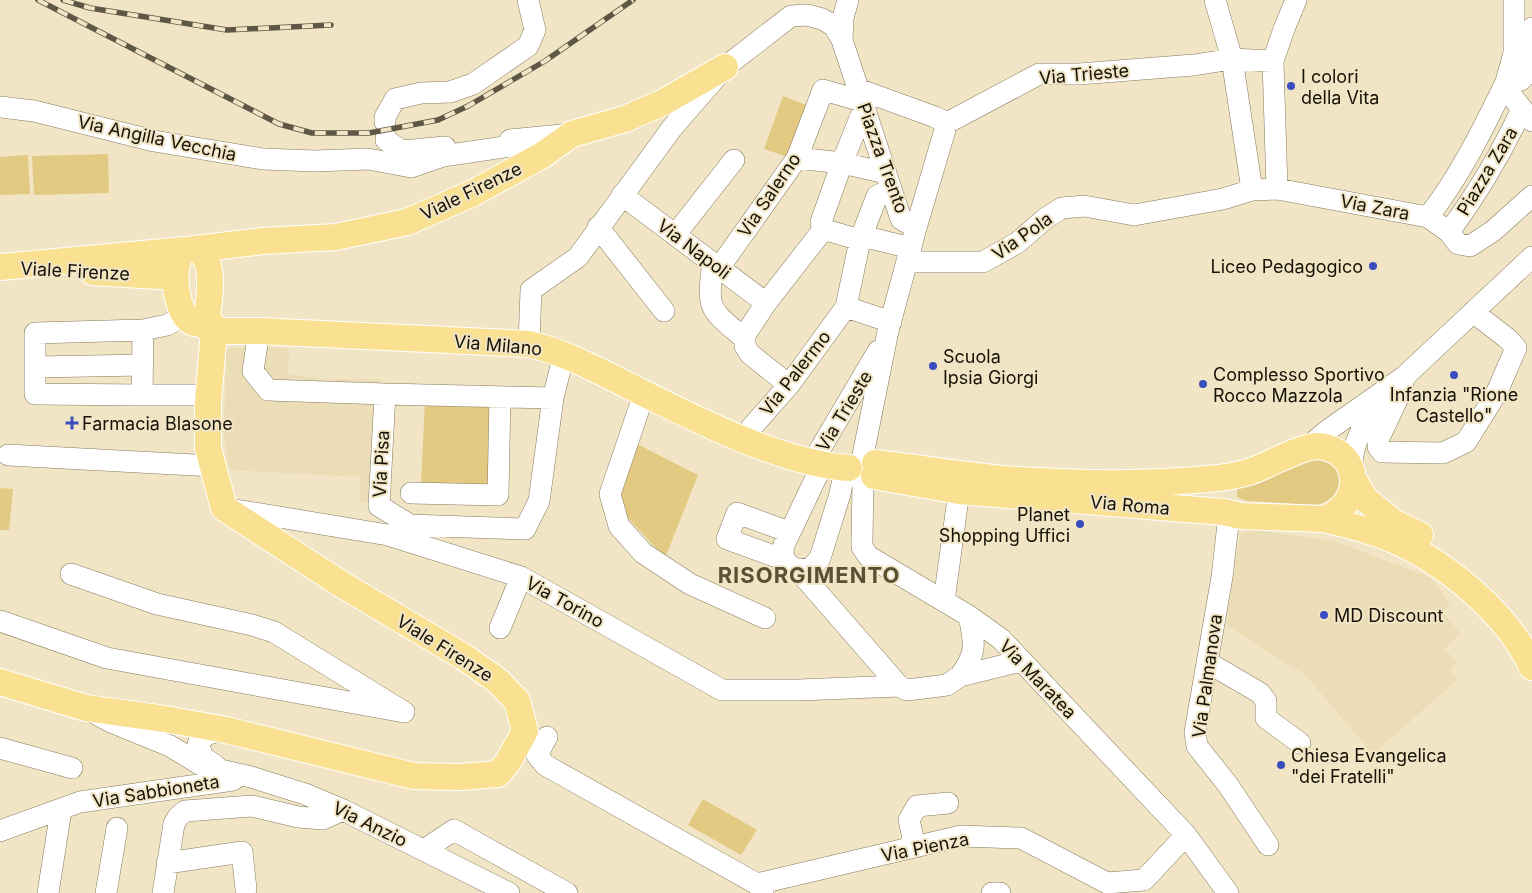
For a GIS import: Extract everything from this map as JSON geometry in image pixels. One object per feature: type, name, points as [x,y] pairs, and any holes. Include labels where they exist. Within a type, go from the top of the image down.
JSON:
[{"type":"main road","name":"Viale Firenze","points":[[3,267],[190,250],[262,241],[336,237],[407,222],[471,194],[525,165],[572,134],[625,119],[662,103],[725,67]]},
{"type":"main road","points":[[200,321],[180,305],[175,277],[177,261],[181,254],[190,250],[203,253],[210,275],[200,321],[209,395],[208,448],[224,508]]},
{"type":"main road","name":"Viale Firenze","points":[[3,267],[175,277]]},
{"type":"main road","name":"Via Milano","points":[[200,321],[259,331],[529,344],[564,354],[644,394],[744,439],[850,467]]},
{"type":"main road","points":[[1308,447],[1328,448],[1338,454],[1345,460],[1365,499],[1393,522],[1434,542],[1468,565],[1515,610],[1532,634]]},
{"type":"main road","name":"Via Roma","points":[[850,467],[1017,480],[1151,484],[1231,477],[1308,447]]},
{"type":"main road","name":"Via Roma","points":[[850,467],[959,491],[1227,514],[1324,519],[1342,510],[1349,500],[1353,490],[1353,475]]},
{"type":"main road","points":[[1227,514],[1218,504],[1218,494],[1222,484],[1231,477]]},
{"type":"main road","name":"Viale Firenze","points":[[0,682],[86,708],[226,730],[414,776],[460,777],[498,774],[508,762],[525,731],[517,701],[498,681],[464,657],[341,584],[224,508]]},
{"type":"main road","points":[[1324,519],[1386,536],[1426,556],[1458,578],[1503,621],[1528,657],[1532,667]]},
{"type":"street","points":[[528,0],[535,30],[528,46],[474,84],[450,92],[420,93],[395,99],[385,117],[386,133],[402,151],[572,134]]},
{"type":"street","points":[[529,344],[530,290],[578,257],[598,227],[672,128],[725,67],[791,16],[816,0]]},
{"type":"street","points":[[842,40],[848,0]]},
{"type":"street","points":[[1215,0],[1232,59],[1252,190]]},
{"type":"street","points":[[1277,189],[1273,61],[1296,0]]},
{"type":"street","name":"Via Zara","points":[[1252,190],[1277,189],[1428,217],[1478,138],[1506,82],[1514,53],[1514,0]]},
{"type":"street","points":[[791,16],[807,15],[822,19],[834,26],[842,40],[861,100],[842,163],[821,222],[822,227],[826,230],[861,238],[907,264]]},
{"type":"street","points":[[1527,115],[1510,94],[1506,82],[1521,80],[1527,74],[1532,28]]},
{"type":"street","name":"Via Trieste","points":[[947,123],[1039,74],[1080,74],[1194,65],[1232,59],[1273,61]]},
{"type":"street","name":"Via Salerno","points":[[745,339],[716,314],[710,303],[709,287],[716,266],[797,158],[823,90],[861,100]]},
{"type":"street","name":"Piazza Trento","points":[[861,100],[935,117],[947,123],[916,228],[901,219],[861,100]]},
{"type":"street","name":"Via Angilla Vecchia","points":[[0,107],[34,111],[154,141],[263,160],[368,159],[411,167],[443,156],[518,145],[526,147],[528,157],[525,165]]},
{"type":"street","name":"Piazza Zara","points":[[1449,232],[1466,209],[1496,158],[1527,115]]},
{"type":"street","name":"Via Angilla Vecchia","points":[[315,161],[329,153],[344,149],[380,145],[386,133]]},
{"type":"street","points":[[797,158],[842,163],[889,181]]},
{"type":"street","points":[[675,235],[734,160]]},
{"type":"street","name":"Via Palermo","points":[[744,439],[751,428],[789,385],[846,307],[861,238],[877,196],[889,181]]},
{"type":"street","name":"Via Pola","points":[[907,264],[982,262],[1017,243],[1046,218],[1062,208],[1084,206],[1134,215],[1223,199],[1252,190]]},
{"type":"street","name":"Via Napoli","points":[[622,195],[766,303]]},
{"type":"street","name":"Piazza Zara","points":[[1428,217],[1449,232],[1458,244],[1470,246],[1493,231],[1532,196]]},
{"type":"street","points":[[598,227],[664,311]]},
{"type":"street","name":"Via Trieste","points":[[850,467],[916,228]]},
{"type":"street","points":[[789,385],[750,354],[745,346],[745,335],[766,303],[819,235]]},
{"type":"street","name":"Via Roma","points":[[1353,475],[1352,457],[1359,434],[1370,413],[1399,380],[1532,257]]},
{"type":"street","points":[[846,307],[890,327]]},
{"type":"street","name":"Via Roma","points":[[1399,380],[1397,400],[1378,440],[1378,447],[1382,452],[1443,453],[1466,442],[1496,394],[1516,348],[1508,339],[1473,312]]},
{"type":"street","points":[[200,321],[143,330],[35,334],[35,394],[209,395]]},
{"type":"street","name":"Via Trieste","points":[[850,467],[867,372],[890,327]]},
{"type":"street","points":[[142,395],[143,330]]},
{"type":"street","points":[[259,331],[253,371],[268,390],[553,398]]},
{"type":"street","name":"Via Pisa","points":[[385,394],[379,506],[410,525],[525,529],[539,501],[553,398],[564,354]]},
{"type":"street","points":[[35,367],[142,365]]},
{"type":"street","name":"Via Roma","points":[[1308,447],[1328,430],[1399,380]]},
{"type":"street","points":[[644,394],[610,494],[619,526],[643,553],[690,584],[764,618]]},
{"type":"street","points":[[411,493],[498,495],[500,397]]},
{"type":"street","points":[[8,455],[213,466]]},
{"type":"street","points":[[850,467],[789,532],[782,551],[792,565],[899,686]]},
{"type":"street","points":[[789,532],[737,513],[727,539],[792,565],[811,568],[820,558],[850,467]]},
{"type":"street","name":"Via Maratea","points":[[850,467],[862,547],[868,556],[970,616],[1001,639],[1186,835],[1228,893]]},
{"type":"street","points":[[944,601],[959,491]]},
{"type":"street","name":"Via Torino","points":[[224,508],[388,535],[521,577],[722,690],[799,690],[899,686],[907,690],[947,685],[960,676],[1021,661]]},
{"type":"street","name":"Via Palmanova","points":[[1227,514],[1222,577],[1195,732],[1196,746],[1228,785],[1268,845]]},
{"type":"street","points":[[0,621],[107,658],[404,712],[274,632],[252,625],[134,598],[71,574]]},
{"type":"street","points":[[500,628],[521,577]]},
{"type":"street","points":[[960,676],[970,663],[973,654],[970,616]]},
{"type":"street","points":[[1208,662],[1260,693],[1266,701],[1266,718],[1300,743]]},
{"type":"street","name":"Via Anzio","points":[[86,708],[112,722],[170,746],[216,772],[224,771],[251,777],[306,794],[509,893]]},
{"type":"street","points":[[148,718],[224,771]]},
{"type":"street","points":[[203,757],[198,744],[202,737],[209,733],[226,730]]},
{"type":"street","name":"Via Pienza","points":[[547,737],[537,755],[545,765],[760,889],[960,836],[1021,838],[1107,883],[1144,880],[1186,835]]},
{"type":"street","points":[[0,748],[72,768]]},
{"type":"street","name":"Via Sabbioneta","points":[[0,831],[80,802],[251,777]]},
{"type":"street","points":[[915,847],[909,820],[917,806],[948,803]]},
{"type":"street","name":"Via Sabbioneta","points":[[163,893],[174,824],[185,811],[252,806],[298,817],[323,819],[342,810]]},
{"type":"street","points":[[48,893],[61,810]]},
{"type":"street","name":"Via Sabbioneta","points":[[106,893],[117,828]]},
{"type":"street","points":[[424,850],[454,830],[567,893]]},
{"type":"street","points":[[167,863],[242,852],[246,889]]},
{"type":"street","points":[[992,893],[1000,893]]},
{"type":"shaded area","points":[[783,96],[809,106],[791,158],[764,149]]},
{"type":"shaded area","points":[[108,154],[109,193],[34,195],[32,156]]},
{"type":"shaded area","points":[[28,155],[30,194],[0,195],[0,157]]},
{"type":"shaded area","points":[[246,347],[289,348],[288,374],[322,379],[381,379],[374,503],[359,502],[361,477],[228,470],[224,430],[226,349]]},
{"type":"shaded area","points":[[425,402],[490,405],[488,487],[421,485]]},
{"type":"shaded area","points":[[637,444],[698,475],[665,558],[616,505]]},
{"type":"shaded area","points":[[1309,457],[1331,461],[1339,473],[1340,486],[1327,501],[1317,505],[1246,501],[1237,497],[1239,486]]},
{"type":"shaded area","points":[[0,488],[13,489],[9,530],[0,530]]},
{"type":"shaded area","points":[[1249,529],[1334,541],[1431,578],[1450,603],[1443,612],[1460,633],[1445,649],[1457,663],[1450,670],[1458,679],[1373,754],[1302,673],[1226,625],[1239,540],[1243,532]]},
{"type":"shaded area","points":[[703,799],[757,830],[741,855],[688,825]]},
{"type":"railway","points":[[38,0],[279,124],[312,133],[369,133],[438,120],[468,106],[545,61],[633,0]]},
{"type":"railway","points":[[63,0],[90,8],[227,30],[331,25]]},
{"type":"place","name":"I colori della Vita","points":[[1291,86]]},
{"type":"place","name":"Liceo Pedagogico","points":[[1373,266]]},
{"type":"place","name":"Scuola Ipsia Giorgi","points":[[933,366]]},
{"type":"place","name":"Infanzia \"Rione Castello\"","points":[[1454,375]]},
{"type":"place","name":"Complesso Sportivo Rocco Mazzola","points":[[1203,384]]},
{"type":"place","name":"Farmacia Blasone","points":[[72,423]]},
{"type":"place","name":"Planet Shopping Uffici","points":[[1080,524]]},
{"type":"place","name":"MD Discount","points":[[1324,615]]},
{"type":"place","name":"Chiesa Evangelica \"dei Fratelli\"","points":[[1281,765]]},
{"type":"district","name":"RISORGIMENTO","points":[[809,575]]}]
